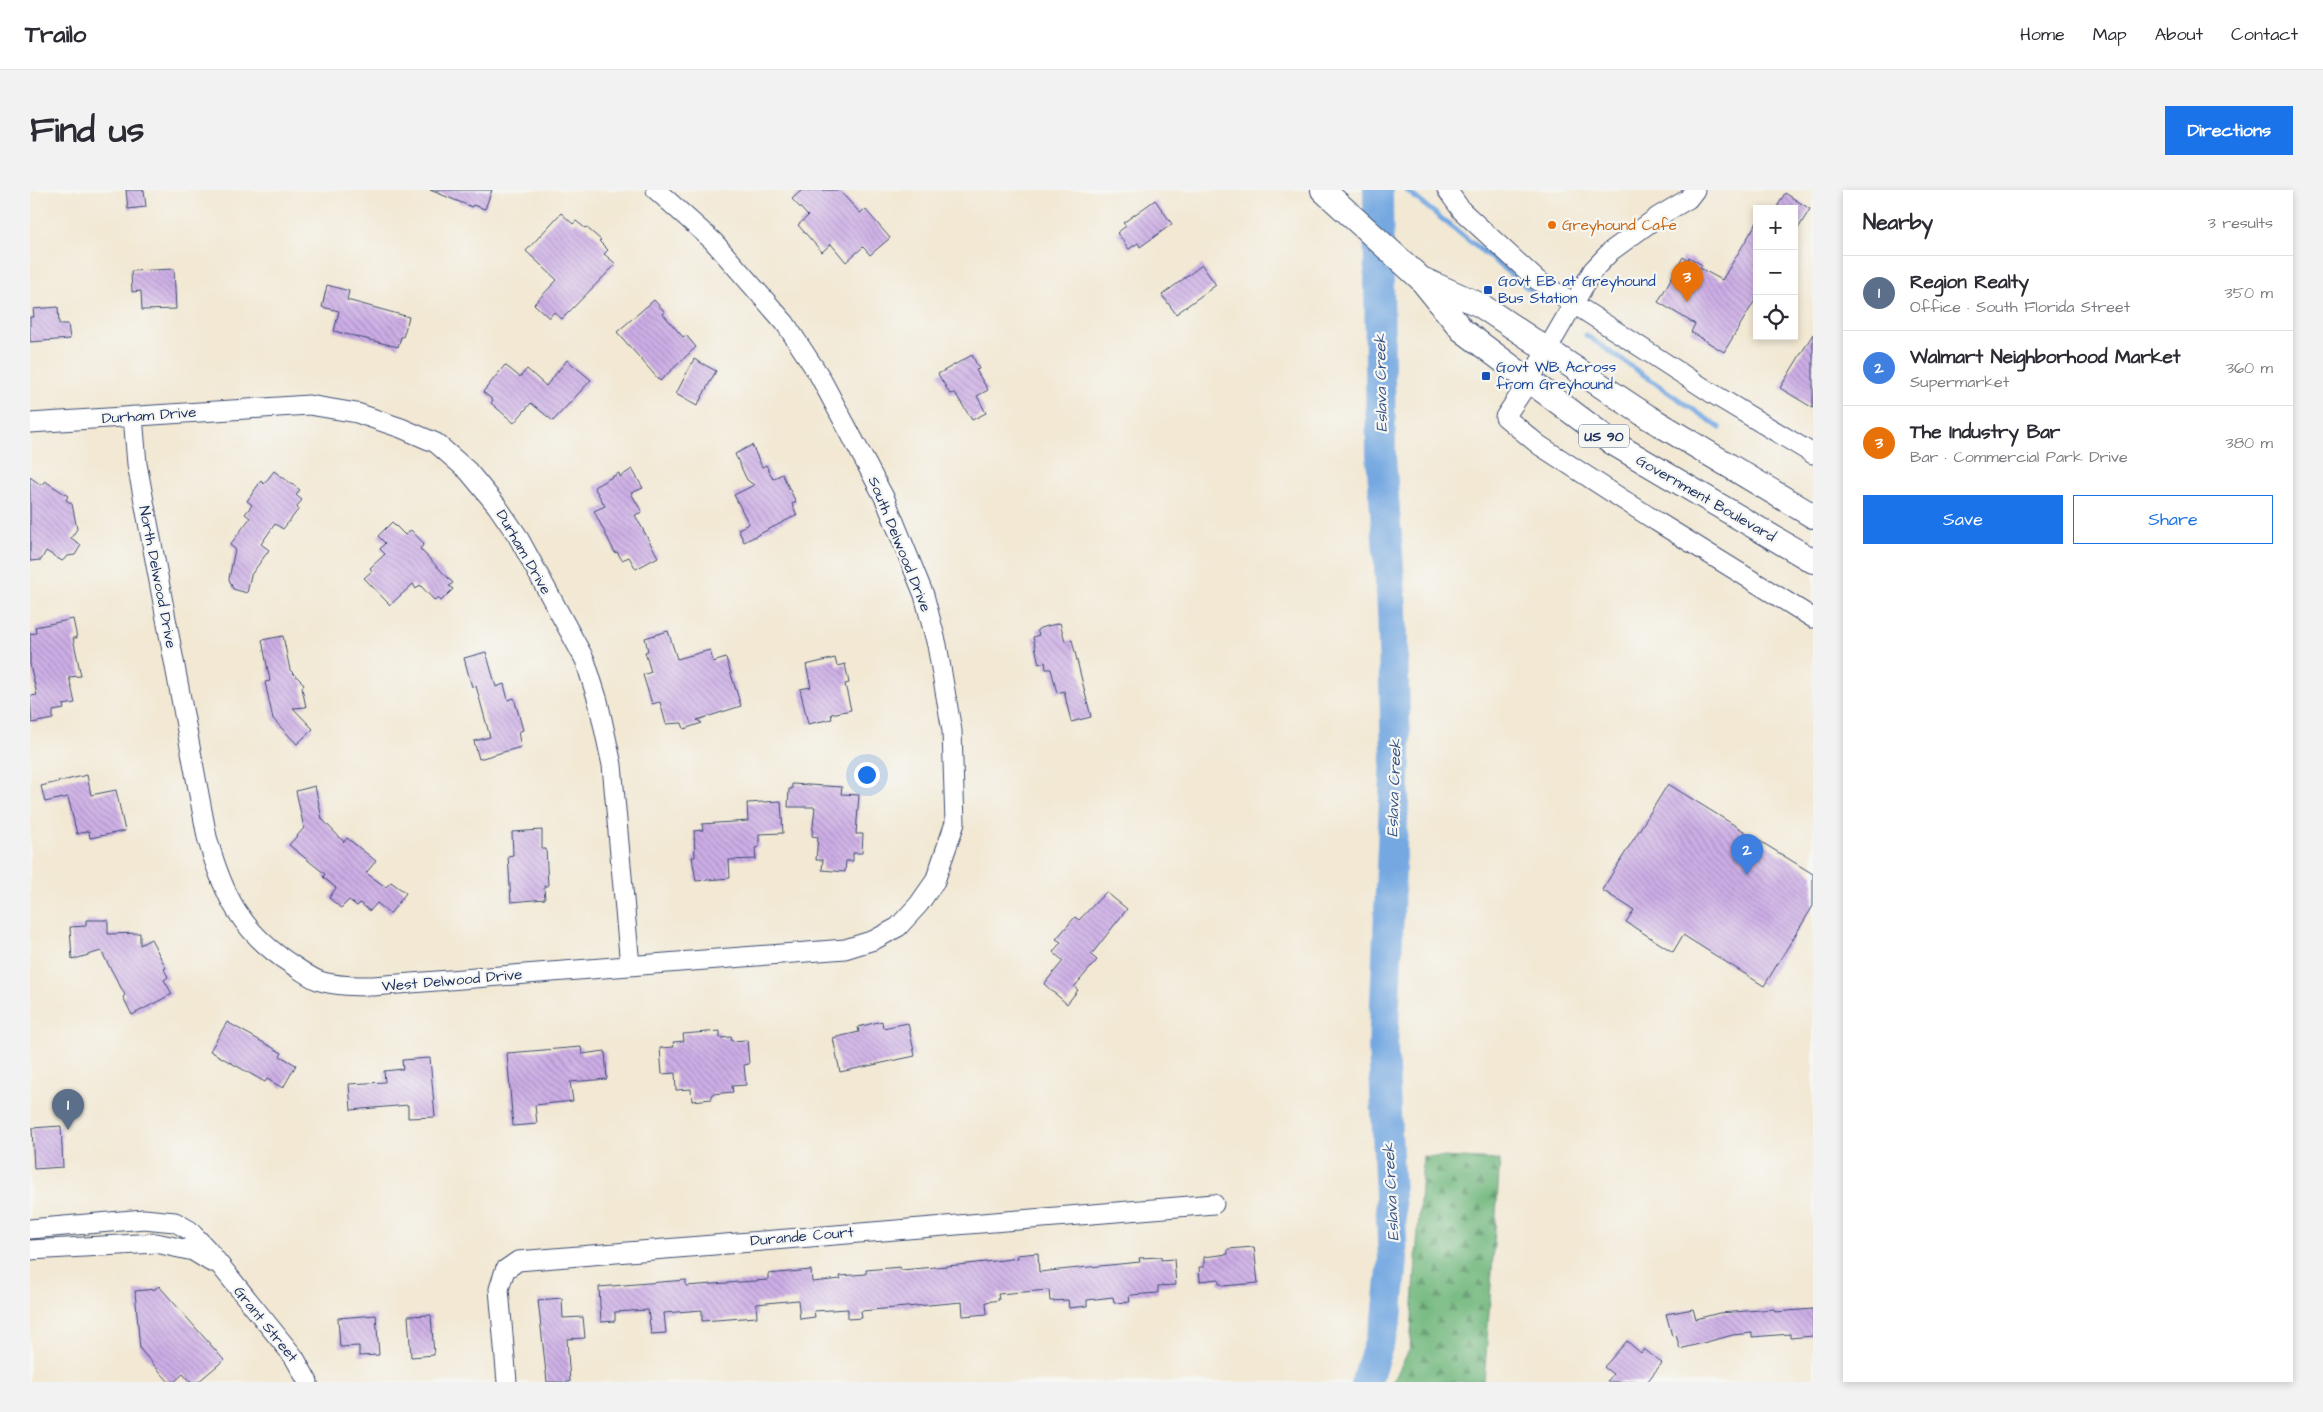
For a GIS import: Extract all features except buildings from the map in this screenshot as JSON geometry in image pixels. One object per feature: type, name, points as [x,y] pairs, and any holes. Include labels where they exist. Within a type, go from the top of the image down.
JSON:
[{"type":"main road","name":"Government Boulevard","points":[[1323,190],[1420,278],[1462,330],[1529,381],[1613,443],[1813,561]]},
{"type":"main road","name":"Government Boulevard","points":[[1420,278],[1480,305],[1648,417],[1813,516]]},
{"type":"street","name":"South Delwood Drive","points":[[656,190],[713,241],[785,323],[840,410],[880,490],[924,595],[937,646],[952,732],[955,823],[935,881],[919,904],[898,927],[874,940]]},
{"type":"street","points":[[1447,190],[1462,210],[1537,280],[1710,392],[1813,454]]},
{"type":"street","points":[[1695,190],[1688,199],[1659,216],[1611,251],[1593,270],[1506,417],[1538,445],[1813,618]]},
{"type":"street","name":"Durham Drive","points":[[30,423],[309,405],[357,414],[401,428],[436,443],[468,471],[497,506],[517,535],[585,660],[598,700],[612,764],[630,966]]},
{"type":"street","name":"North Delwood Drive","points":[[133,416],[137,464],[188,737]]},
{"type":"street","name":"West Delwood Drive","points":[[188,737],[209,845],[218,876],[235,910],[255,935],[276,954],[318,981],[338,985],[373,986],[845,949],[874,940]]},
{"type":"street","name":"Durande Court","points":[[507,1382],[499,1289],[505,1270],[518,1260],[1214,1204]]},
{"type":"street","name":"Grant Street","points":[[30,1229],[144,1219],[175,1222],[188,1230],[207,1249],[294,1357],[308,1382]]},
{"type":"street","points":[[30,1250],[156,1243],[193,1251],[221,1268]]},
{"type":"green space","points":[[1423,1156],[1500,1160],[1484,1382],[1393,1382],[1410,1348]]},
{"type":"waterway","name":"Eslava Creek","points":[[1366,1382],[1387,1319],[1393,1261],[1383,1047],[1396,756],[1392,608],[1381,456],[1378,190]]},
{"type":"waterway","points":[[1406,190],[1533,292]]},
{"type":"waterway","points":[[1586,335],[1720,428]]},
{"type":"place","name":"Greyhound Cafe","points":[[1552,225]]},
{"type":"place","name":"Govt EB at Greyhound Bus Station","points":[[1488,290]]},
{"type":"place","name":"The Industry Bar","points":[[1687,302]]},
{"type":"place","name":"Govt WB Across from Greyhound","points":[[1486,376]]},
{"type":"place","name":"Walmart Neighborhood Market","points":[[1747,875]]},
{"type":"place","name":"Region Realty","points":[[68,1130]]}]
